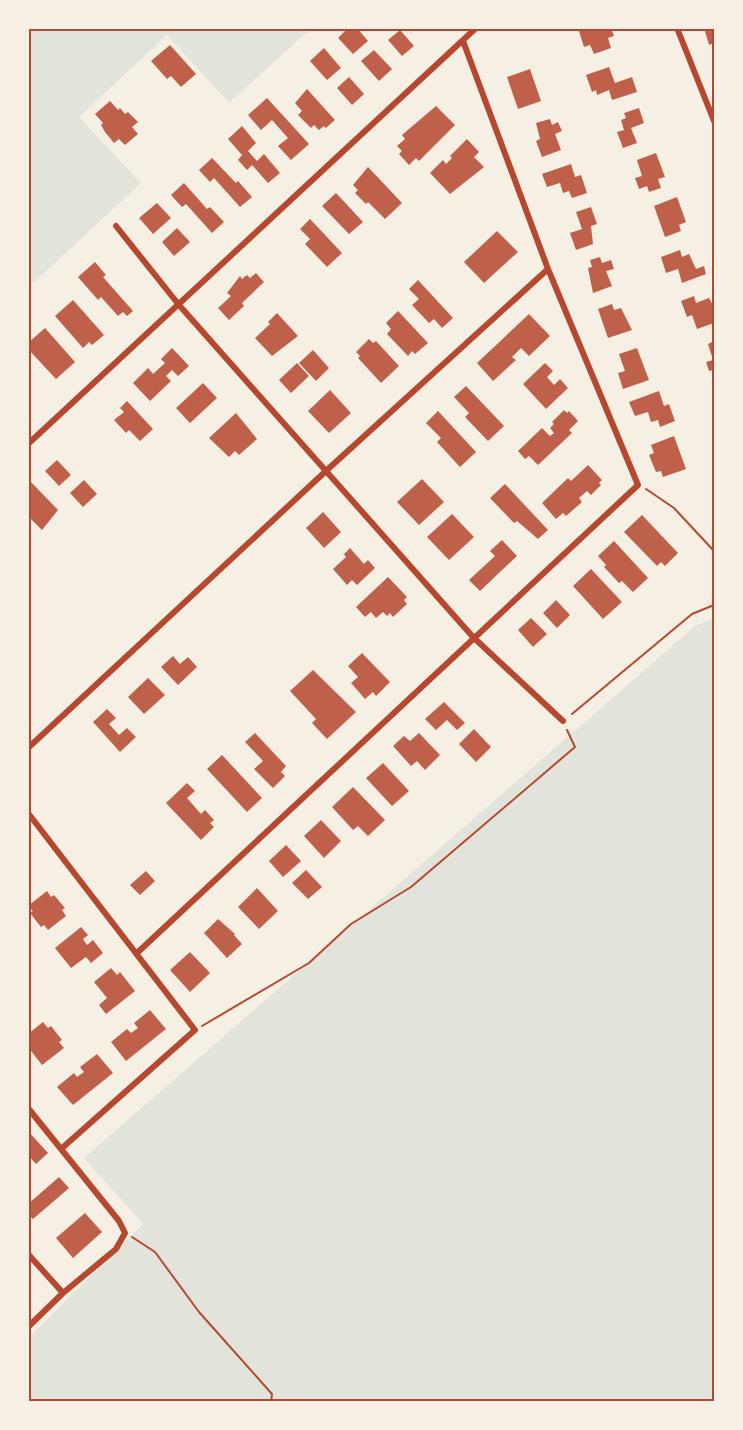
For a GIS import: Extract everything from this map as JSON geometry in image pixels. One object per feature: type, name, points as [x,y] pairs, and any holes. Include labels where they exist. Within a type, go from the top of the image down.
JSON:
[{"type":"street","points":[[28,444],[476,28]]},
{"type":"street","points":[[677,28],[714,121]]},
{"type":"street","points":[[137,953],[638,484],[548,269],[463,41]]},
{"type":"street","points":[[117,226],[179,305],[473,636],[563,721]]},
{"type":"street","points":[[28,748],[327,470],[548,269]]},
{"type":"street","points":[[28,813],[195,1030],[61,1149]]},
{"type":"street","points":[[28,1108],[119,1221],[125,1233],[116,1249],[63,1293],[28,1327]]},
{"type":"street","points":[[28,1254],[63,1293]]},
{"type":"path","points":[[638,484],[674,508],[714,550]]},
{"type":"path","points":[[195,1030],[309,963],[351,924],[411,887],[575,747],[563,721],[692,614],[714,605]]},
{"type":"path","points":[[125,1233],[155,1252],[199,1312],[272,1394],[271,1401]]},
{"type":"shaded area","points":[[29,28],[310,29],[229,103],[167,35],[79,117],[141,183],[29,287]]},
{"type":"shaded area","points":[[714,618],[714,1401],[29,1402],[29,1337],[143,1224],[84,1158],[695,626]]},
{"type":"building","points":[[348,28],[357,28],[368,41],[353,54],[338,38]]},
{"type":"building","points":[[578,28],[611,28],[614,36],[608,38],[611,48],[594,54],[590,45],[584,47]]},
{"type":"building","points":[[704,28],[714,28],[714,43],[709,45]]},
{"type":"building","points":[[400,30],[414,46],[402,56],[388,40]]},
{"type":"building","points":[[170,45],[196,74],[181,87],[171,76],[167,79],[151,61]]},
{"type":"building","points":[[324,48],[341,68],[327,80],[310,61]]},
{"type":"building","points":[[374,50],[392,69],[379,81],[361,61]]},
{"type":"building","points":[[609,67],[615,83],[632,77],[637,92],[612,100],[609,90],[597,95],[596,90],[592,92],[586,75]]},
{"type":"building","points":[[530,69],[541,101],[518,109],[507,77]]},
{"type":"building","points":[[349,77],[364,94],[352,105],[337,88]]},
{"type":"building","points":[[307,89],[335,120],[326,128],[324,126],[319,130],[314,125],[311,128],[298,115],[302,111],[295,103]]},
{"type":"building","points":[[267,98],[309,144],[291,160],[278,146],[288,138],[272,120],[261,130],[248,115]]},
{"type":"building","points":[[110,101],[118,110],[120,108],[125,114],[128,112],[138,122],[132,127],[138,134],[125,145],[119,139],[114,143],[95,114]]},
{"type":"building","points":[[436,106],[455,125],[419,161],[416,158],[409,165],[399,154],[402,151],[397,146],[405,139],[402,135]]},
{"type":"building","points":[[639,108],[644,123],[631,128],[637,143],[623,148],[617,132],[624,130],[621,120],[626,118],[624,113]]},
{"type":"building","points":[[550,119],[552,125],[558,122],[562,131],[555,134],[561,150],[542,157],[536,141],[540,139],[536,123]]},
{"type":"building","points":[[242,126],[256,143],[248,151],[257,161],[264,154],[280,173],[268,183],[252,165],[247,170],[238,160],[242,155],[228,139]]},
{"type":"building","points":[[467,139],[479,152],[474,157],[484,167],[450,194],[430,173],[443,160],[446,164],[452,158],[450,156]]},
{"type":"building","points":[[656,153],[665,177],[658,179],[661,188],[649,192],[647,186],[639,189],[635,178],[642,176],[637,160]]},
{"type":"building","points":[[212,158],[252,197],[240,207],[214,178],[210,182],[199,170]]},
{"type":"building","points":[[571,164],[575,177],[581,175],[587,193],[572,198],[569,191],[563,193],[560,183],[547,187],[542,174]]},
{"type":"building","points":[[368,167],[402,203],[385,219],[355,193],[358,190],[353,185]]},
{"type":"building","points":[[184,183],[207,209],[210,207],[224,222],[212,233],[186,204],[182,207],[171,195]]},
{"type":"building","points":[[336,193],[363,222],[349,234],[322,206]]},
{"type":"building","points":[[677,197],[686,222],[679,225],[681,231],[665,237],[654,206]]},
{"type":"building","points":[[157,203],[171,218],[153,234],[139,218]]},
{"type":"building","points":[[591,207],[597,224],[591,226],[593,244],[576,250],[570,233],[582,229],[576,212]]},
{"type":"building","points":[[310,219],[342,253],[327,267],[305,244],[310,239],[300,229]]},
{"type":"building","points":[[177,228],[190,242],[174,256],[162,242]]},
{"type":"building","points":[[497,231],[518,252],[484,283],[464,262]]},
{"type":"building","points":[[680,250],[682,257],[689,254],[696,269],[704,266],[706,274],[682,283],[678,269],[666,273],[661,257]]},
{"type":"building","points":[[600,257],[602,263],[611,260],[614,269],[606,271],[612,286],[593,293],[588,268],[592,267],[590,260]]},
{"type":"building","points":[[95,262],[106,275],[103,277],[133,311],[127,316],[123,312],[118,316],[101,297],[98,300],[78,277]]},
{"type":"building","points":[[256,273],[264,282],[242,303],[244,306],[229,320],[218,308],[231,296],[227,293],[240,276],[242,279],[247,275],[250,278]]},
{"type":"building","points":[[418,280],[453,318],[442,328],[434,319],[429,323],[412,305],[419,299],[409,289]]},
{"type":"building","points":[[694,296],[696,303],[709,298],[714,307],[714,323],[697,329],[692,315],[687,317],[681,301]]},
{"type":"building","points":[[73,300],[104,335],[92,345],[89,342],[83,348],[55,316]]},
{"type":"building","points":[[612,304],[614,310],[621,308],[632,330],[608,338],[598,309]]},
{"type":"building","points":[[398,311],[428,343],[415,354],[412,351],[408,356],[387,334],[391,329],[386,323]]},
{"type":"building","points":[[277,313],[298,336],[272,356],[255,338],[270,324],[268,322]]},
{"type":"building","points":[[529,314],[550,336],[529,356],[521,348],[512,357],[516,360],[493,381],[477,363]]},
{"type":"building","points":[[45,328],[75,362],[56,379],[28,349],[28,343]]},
{"type":"building","points":[[369,339],[373,343],[376,341],[399,366],[381,383],[358,358],[360,356],[356,352]]},
{"type":"building","points":[[714,341],[714,370],[709,371],[706,362],[713,360],[708,344]]},
{"type":"building","points":[[172,348],[189,366],[178,376],[172,370],[166,376],[171,381],[150,401],[133,383],[148,368],[153,374],[165,363],[161,359]]},
{"type":"building","points":[[637,348],[649,380],[623,389],[618,373],[625,371],[619,354]]},
{"type":"building","points":[[313,350],[329,368],[316,381],[299,363]]},
{"type":"building","points":[[297,363],[309,376],[291,393],[279,380]]},
{"type":"building","points":[[545,363],[553,371],[547,377],[554,385],[560,379],[568,388],[546,409],[523,384]]},
{"type":"building","points":[[203,383],[217,398],[190,423],[176,408]]},
{"type":"building","points":[[466,386],[504,426],[488,441],[465,417],[469,413],[454,397]]},
{"type":"building","points":[[330,390],[351,413],[329,433],[308,411]]},
{"type":"building","points":[[659,391],[664,406],[669,404],[675,421],[660,427],[658,420],[651,422],[648,412],[635,416],[629,402]]},
{"type":"building","points":[[127,401],[153,429],[140,441],[129,430],[126,433],[114,420],[124,412],[120,408]]},
{"type":"building","points":[[564,410],[567,413],[569,411],[578,421],[569,430],[572,433],[538,465],[529,456],[525,459],[518,451],[542,428],[550,436],[554,433],[550,428],[554,424],[552,422]]},
{"type":"building","points":[[438,411],[476,452],[460,467],[437,442],[441,438],[426,423]]},
{"type":"building","points":[[236,413],[257,439],[239,455],[235,451],[229,457],[209,438]]},
{"type":"building","points":[[674,436],[686,469],[663,477],[661,471],[656,472],[649,455],[654,453],[651,445]]},
{"type":"building","points":[[57,460],[71,475],[59,486],[45,471]]},
{"type":"building","points":[[588,465],[602,480],[599,483],[601,485],[591,495],[587,491],[579,498],[582,502],[566,516],[563,513],[556,519],[542,503],[568,478],[571,481]]},
{"type":"building","points":[[28,479],[58,510],[42,530],[28,516]]},
{"type":"building","points":[[422,479],[444,502],[419,525],[397,502]]},
{"type":"building","points":[[84,480],[97,494],[83,507],[70,493]]},
{"type":"building","points":[[505,484],[548,530],[538,539],[517,521],[514,523],[490,498]]},
{"type":"building","points":[[323,512],[341,532],[324,548],[306,528]]},
{"type":"building","points":[[452,514],[474,537],[449,560],[427,537]]},
{"type":"building","points":[[642,515],[678,553],[665,566],[661,562],[657,566],[624,532]]},
{"type":"building","points":[[502,540],[517,556],[480,591],[469,580],[495,556],[490,551]]},
{"type":"building","points":[[614,541],[648,578],[633,592],[622,581],[619,583],[604,567],[606,565],[598,556]]},
{"type":"building","points":[[350,548],[364,564],[368,560],[375,568],[357,585],[352,580],[347,585],[333,569],[346,557],[344,554]]},
{"type":"building","points":[[591,569],[622,602],[603,619],[573,586]]},
{"type":"building","points":[[388,577],[407,597],[404,600],[407,604],[393,617],[390,613],[387,616],[383,612],[376,618],[371,612],[365,617],[356,607]]},
{"type":"building","points":[[556,600],[570,615],[557,628],[543,613]]},
{"type":"building","points":[[531,618],[547,634],[533,647],[518,630]]},
{"type":"building","points":[[362,653],[390,682],[376,696],[373,692],[365,699],[351,683],[358,677],[348,666]]},
{"type":"building","points":[[173,656],[180,664],[188,657],[197,667],[178,685],[161,667]]},
{"type":"building","points":[[313,670],[356,712],[327,739],[312,723],[316,719],[290,691]]},
{"type":"building","points":[[148,678],[165,695],[144,714],[128,697]]},
{"type":"building","points":[[444,702],[465,723],[457,730],[447,720],[436,730],[425,719]]},
{"type":"building","points":[[107,709],[116,718],[109,724],[119,735],[127,728],[136,737],[120,752],[93,722]]},
{"type":"building","points":[[474,729],[491,747],[476,762],[459,744]]},
{"type":"building","points":[[255,733],[286,766],[281,772],[285,776],[273,788],[254,769],[263,761],[245,742]]},
{"type":"building","points":[[419,733],[440,755],[425,770],[417,761],[411,766],[393,746],[404,736],[410,741]]},
{"type":"building","points":[[222,755],[262,798],[247,812],[207,769]]},
{"type":"building","points":[[383,763],[409,791],[392,806],[366,778]]},
{"type":"building","points":[[187,783],[195,791],[187,798],[201,814],[205,810],[214,820],[210,823],[214,827],[201,840],[166,803]]},
{"type":"building","points":[[353,787],[385,820],[368,836],[358,826],[353,830],[332,807]]},
{"type":"building","points":[[321,820],[341,841],[324,858],[304,836]]},
{"type":"building","points":[[286,845],[301,861],[283,877],[269,861]]},
{"type":"building","points":[[306,870],[322,887],[308,899],[292,883]]},
{"type":"building","points":[[146,871],[155,881],[140,895],[130,885]]},
{"type":"building","points":[[257,888],[278,911],[259,929],[238,907]]},
{"type":"building","points":[[47,891],[51,897],[54,895],[65,908],[62,910],[66,916],[48,930],[44,925],[41,927],[30,913],[33,911],[28,906]]},
{"type":"building","points":[[218,919],[235,934],[242,944],[227,958],[204,933]]},
{"type":"building","points":[[81,927],[88,935],[83,939],[87,945],[93,940],[103,953],[91,963],[86,957],[71,968],[55,948]]},
{"type":"building","points":[[190,952],[210,973],[190,992],[170,970]]},
{"type":"building","points":[[111,968],[117,975],[120,972],[135,991],[106,1014],[99,1005],[107,998],[94,982]]},
{"type":"building","points":[[150,1010],[166,1029],[126,1061],[111,1042],[127,1029],[131,1033],[138,1028],[134,1023]]},
{"type":"building","points":[[43,1022],[48,1028],[51,1026],[62,1040],[59,1042],[64,1048],[42,1065],[28,1047],[28,1034]]},
{"type":"building","points":[[97,1054],[113,1073],[73,1105],[57,1087],[74,1073],[77,1077],[84,1072],[80,1067]]},
{"type":"building","points":[[28,1131],[48,1153],[36,1164],[28,1155]]},
{"type":"building","points":[[59,1177],[69,1188],[33,1219],[28,1214],[28,1204]]},
{"type":"building","points":[[85,1213],[102,1232],[73,1258],[56,1238]]}]
